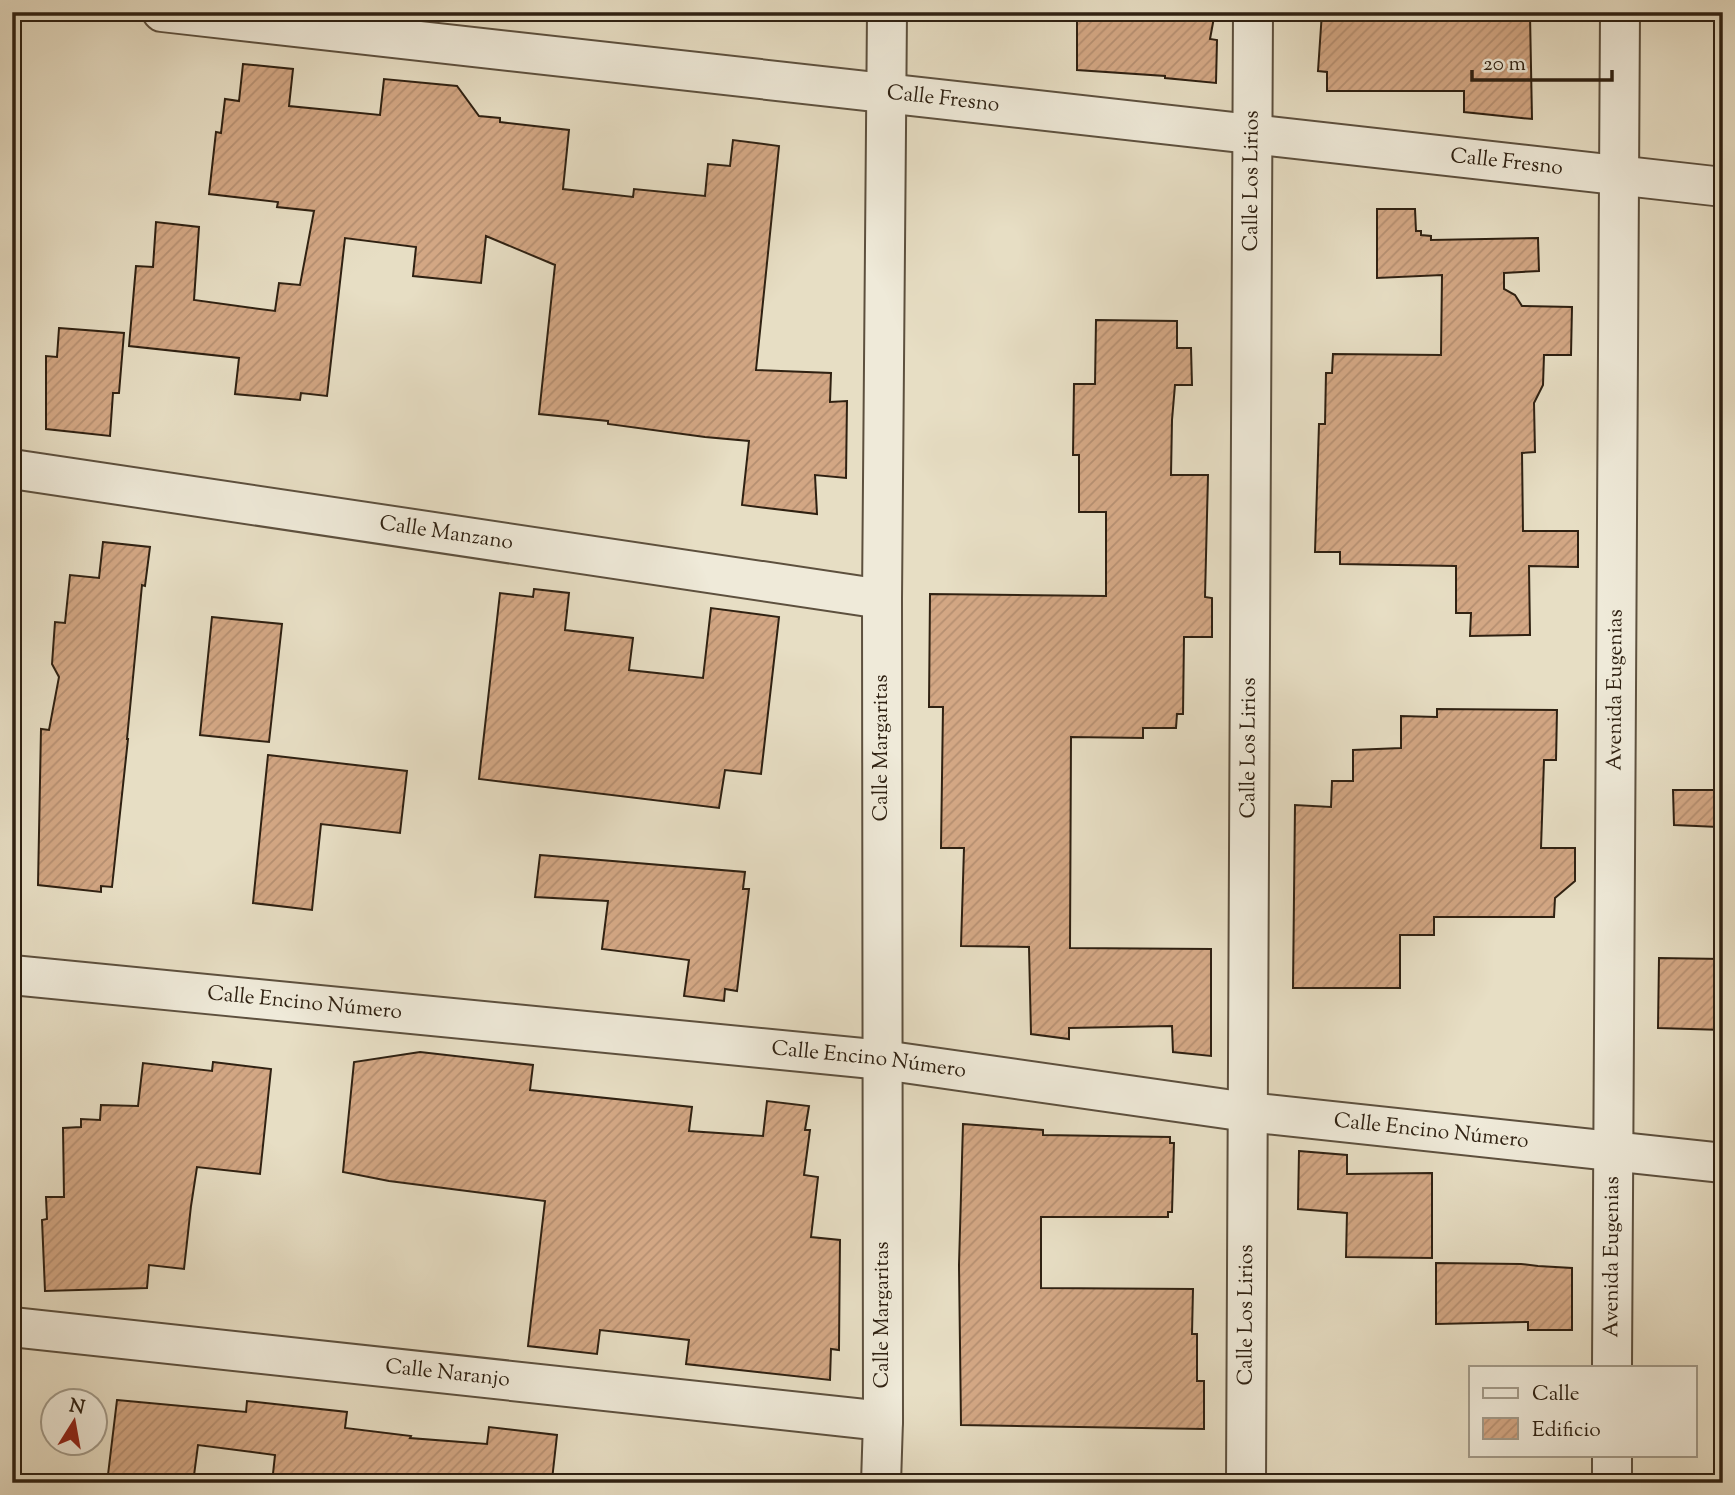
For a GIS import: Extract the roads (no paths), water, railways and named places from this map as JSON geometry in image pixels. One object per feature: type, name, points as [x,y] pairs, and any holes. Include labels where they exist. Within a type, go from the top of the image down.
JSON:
[{"type":"street","name":"Calle Fresno","points":[[162,12],[1723,187]]},
{"type":"street","name":"Calle Margaritas","points":[[881,1483],[882,599],[887,12]]},
{"type":"street","name":"Calle Los Lirios","points":[[1245,1483],[1253,12]]},
{"type":"street","name":"Avenida Eugenias","points":[[1612,1366],[1620,12]]},
{"type":"street","name":"Calle Manzano","points":[[12,468],[882,599]]},
{"type":"street","name":"Calle Encino Número","points":[[12,975],[883,1060],[1247,1112],[1723,1163]]},
{"type":"street","name":"Calle Naranjo","points":[[12,1327],[883,1421]]},
{"type":"street","points":[[1612,1456],[1612,1483]]}]
